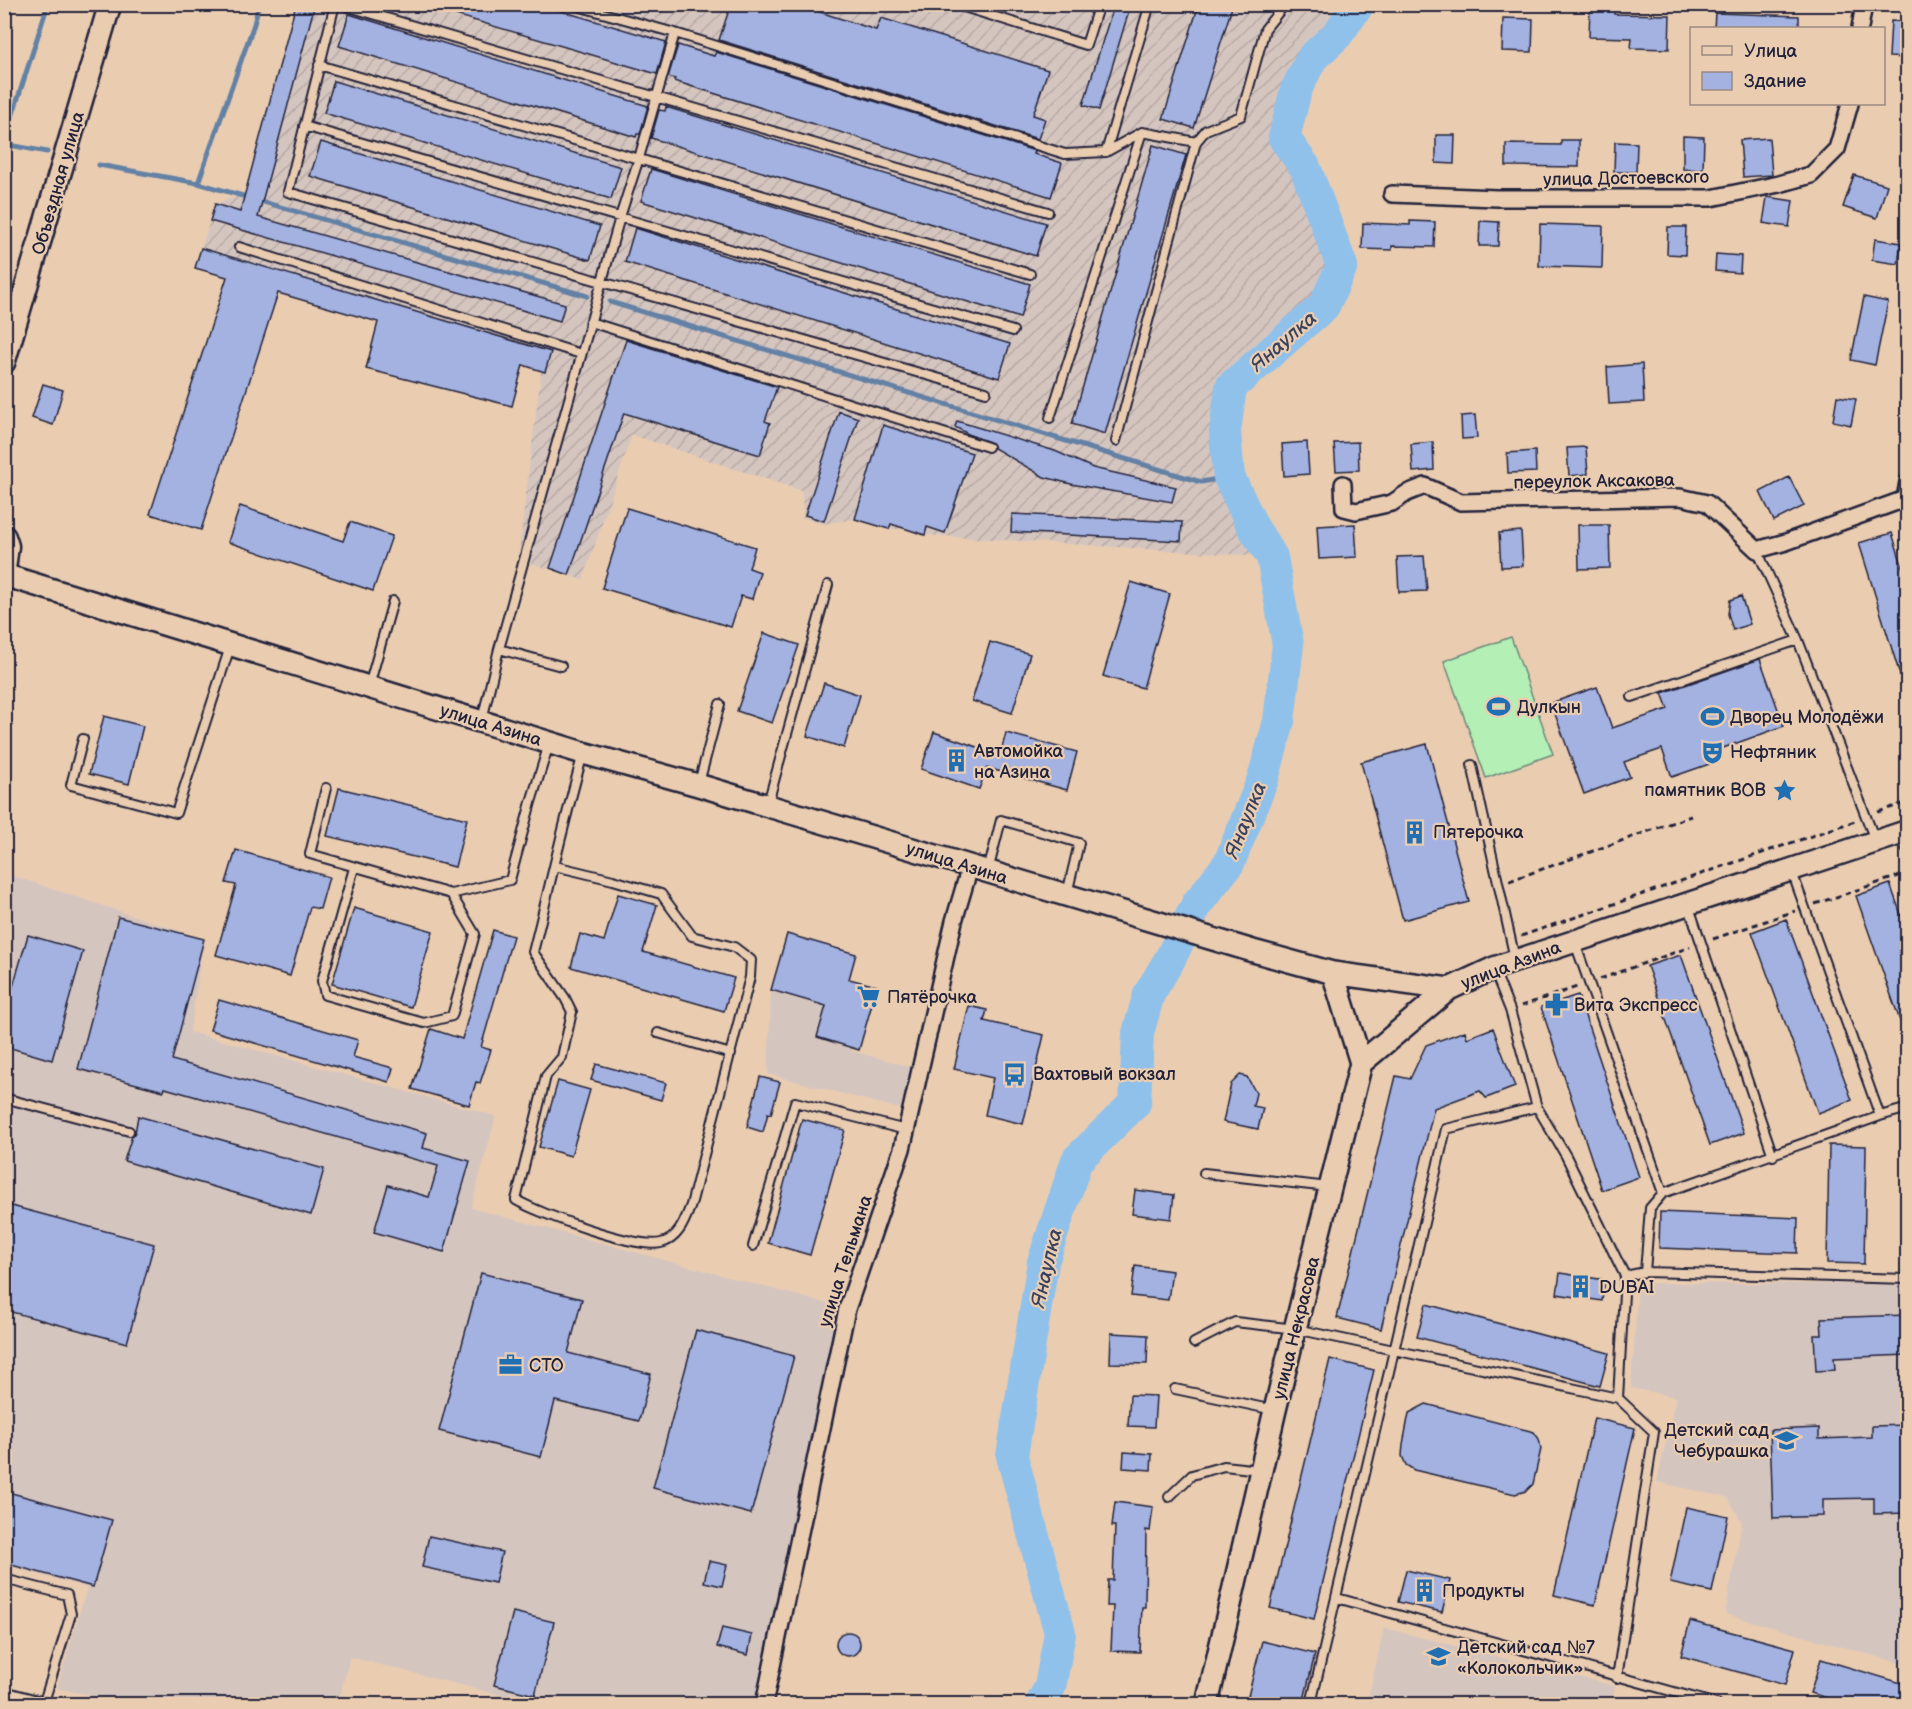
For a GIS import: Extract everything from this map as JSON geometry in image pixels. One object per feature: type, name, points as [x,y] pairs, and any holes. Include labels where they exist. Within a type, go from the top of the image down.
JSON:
[{"type":"main road","points":[[4,537],[7,546],[4,569]]},
{"type":"street","name":"Объездная улица","points":[[4,362],[110,4]]},
{"type":"street","points":[[1860,27],[1863,4]]},
{"type":"street","name":"улица Достоевского","points":[[1392,194],[1497,198],[1711,198],[1811,175],[1837,149],[1850,105]]},
{"type":"street","points":[[1757,550],[1906,502],[1908,482]]},
{"type":"street","name":"переулок Аксакова","points":[[1342,484],[1344,508],[1356,511],[1392,503],[1407,493],[1425,486],[1461,502],[1680,497],[1707,503],[1757,550]]},
{"type":"street","name":"улица Азина","points":[[4,576],[583,753],[1333,973],[1449,989],[1515,960],[1688,903],[1876,842],[1905,839]]},
{"type":"street","name":"улица Тельмана","points":[[764,1704],[847,1309],[902,1149],[945,969],[954,921],[979,870]]},
{"type":"street","points":[[1333,973],[1361,1063],[1449,989]]},
{"type":"street","name":"улица Некрасова","points":[[1207,1704],[1275,1410],[1361,1063]]},
{"type":"lane","points":[[986,392],[288,192],[337,4],[1048,212]]},
{"type":"lane","points":[[570,4],[675,33],[1065,154],[1106,152],[1142,132],[1196,142]]},
{"type":"lane","points":[[954,4],[1086,45],[1099,4]]},
{"type":"lane","points":[[1106,152],[1150,4]]},
{"type":"lane","points":[[1116,441],[1196,142],[1206,130],[1241,116],[1265,29],[1285,4]]},
{"type":"lane","points":[[482,722],[499,649],[601,282],[675,33]]},
{"type":"lane","points":[[320,65],[1030,274]]},
{"type":"lane","points":[[304,126],[1013,332]]},
{"type":"lane","points":[[1050,418],[1142,132]]},
{"type":"lane","points":[[239,247],[581,354]]},
{"type":"lane","points":[[590,322],[988,447]]},
{"type":"lane","points":[[1757,550],[1798,640],[1876,842]]},
{"type":"lane","points":[[767,806],[828,585]]},
{"type":"lane","points":[[369,688],[393,601]]},
{"type":"lane","points":[[1632,697],[1798,640]]},
{"type":"lane","points":[[83,739],[71,785],[176,813],[230,646]]},
{"type":"lane","points":[[499,649],[561,666]]},
{"type":"lane","points":[[698,785],[720,704]]},
{"type":"lane","points":[[326,788],[310,854],[451,894],[510,880],[550,743]]},
{"type":"lane","points":[[555,866],[661,894],[692,936],[734,948],[751,960],[750,977],[691,1205],[679,1232],[662,1243],[635,1243],[535,1211],[516,1200],[546,1077],[562,1057],[572,1012],[533,952],[566,812],[583,753]]},
{"type":"lane","points":[[1472,765],[1515,960]]},
{"type":"lane","points":[[979,870],[1001,820],[1079,843],[1066,896]]},
{"type":"lane","points":[[354,867],[322,981],[325,995],[424,1023],[452,1016],[475,934],[451,894]]},
{"type":"lane","points":[[1791,870],[1880,1116]]},
{"type":"lane","points":[[1688,903],[1773,1156]]},
{"type":"lane","points":[[1575,941],[1663,1193]]},
{"type":"lane","points":[[1494,968],[1510,1010],[1537,1107],[1566,1156],[1625,1276],[1618,1398]]},
{"type":"lane","points":[[658,1033],[731,1054]]},
{"type":"lane","points":[[4,1098],[129,1131]]},
{"type":"lane","points":[[753,1245],[795,1102],[906,1130]]},
{"type":"lane","points":[[1311,1704],[1446,1129],[1537,1107]]},
{"type":"lane","points":[[1645,1272],[1650,1208],[1663,1193],[1908,1108]]},
{"type":"lane","points":[[1204,1173],[1331,1187]]},
{"type":"lane","points":[[1625,1276],[1645,1272],[1908,1279]]},
{"type":"lane","points":[[1194,1343],[1235,1322],[1296,1329],[1618,1398],[1654,1432],[1617,1678]]},
{"type":"lane","points":[[1175,1389],[1275,1410]]},
{"type":"lane","points":[[1169,1497],[1192,1475],[1224,1466],[1262,1471]]},
{"type":"lane","points":[[4,1579],[67,1595],[71,1614],[48,1703],[4,1691]]},
{"type":"lane","points":[[1337,1598],[1617,1678],[1718,1704]]},
{"type":"path","points":[[1511,940],[1908,802]]},
{"type":"path","points":[[1499,885],[1691,816]]},
{"type":"shaded area","points":[[296,5],[1359,5],[1337,35],[1312,59],[1296,90],[1284,137],[1305,167],[1342,266],[1324,306],[1231,387],[1225,432],[1229,477],[1253,527],[1272,557],[925,535],[907,529],[889,529],[855,519],[823,524],[803,518],[802,491],[632,435],[583,580],[518,559],[541,371],[195,268],[215,204],[245,193]]},
{"type":"shaded area","points":[[4,873],[204,939],[190,1032],[496,1116],[471,1208],[847,1309],[764,1704],[536,1704],[350,1657],[338,1704],[130,1704],[57,1688],[87,1588],[5,1565]]},
{"type":"shaded area","points":[[771,990],[841,1010],[852,1051],[911,1067],[900,1109],[768,1074]]},
{"type":"shaded area","name":"Детский сад Чебурашка","points":[[1638,1283],[1907,1284],[1907,1665],[1725,1614],[1742,1522],[1728,1498],[1657,1482],[1676,1397],[1631,1388]]},
{"type":"shaded area","name":"Детский сад №7 «Колокольчик»","points":[[1384,1628],[1615,1686],[1611,1704],[1367,1704]]},
{"type":"green space","name":"Дулкын","points":[[1511,637],[1553,754],[1486,778],[1444,661]]},
{"type":"building","points":[[296,4],[315,4],[258,217],[565,304],[560,321],[210,221],[215,204],[240,212]]},
{"type":"building","points":[[432,4],[538,4],[666,42],[657,74],[432,8]]},
{"type":"building","points":[[731,4],[795,4],[876,30],[881,18],[1048,70],[1033,115],[1045,119],[1038,139],[719,40]]},
{"type":"building","points":[[1114,4],[1131,4],[1099,110],[1083,105]]},
{"type":"building","points":[[1199,4],[1233,4],[1194,128],[1163,119]]},
{"type":"building","points":[[1590,6],[1615,7],[1614,14],[1670,15],[1669,49],[1631,48],[1632,38],[1589,37]]},
{"type":"building","points":[[1715,13],[1799,16],[1799,27],[1714,27]]},
{"type":"building","points":[[349,14],[648,106],[640,134],[636,137],[339,46]]},
{"type":"building","points":[[1503,18],[1533,19],[1532,52],[1502,51]]},
{"type":"building","points":[[1891,21],[1908,22],[1908,58],[1889,57]]},
{"type":"building","points":[[678,45],[714,56],[716,52],[1035,151],[1034,154],[1062,163],[1051,197],[674,81],[675,79],[668,77]]},
{"type":"building","points":[[334,81],[621,167],[611,199],[324,113]]},
{"type":"building","points":[[666,107],[1046,223],[1036,256],[651,138],[659,110],[665,111]]},
{"type":"building","points":[[1436,135],[1455,135],[1454,164],[1436,163]]},
{"type":"building","points":[[1683,136],[1704,137],[1703,170],[1683,169]]},
{"type":"building","points":[[1769,138],[1772,175],[1743,177],[1740,140]]},
{"type":"building","points":[[1561,140],[1579,140],[1579,167],[1506,166],[1506,144],[1561,145]]},
{"type":"building","points":[[321,142],[600,226],[590,260],[310,176]]},
{"type":"building","points":[[1615,142],[1637,143],[1636,172],[1614,172]]},
{"type":"building","points":[[1153,145],[1186,155],[1105,434],[1072,424]]},
{"type":"building","points":[[651,169],[1030,284],[1020,318],[641,201]]},
{"type":"building","points":[[1854,175],[1887,185],[1877,218],[1843,207]]},
{"type":"building","points":[[1767,197],[1793,201],[1789,227],[1763,223]]},
{"type":"building","points":[[1410,221],[1435,222],[1434,247],[1392,246],[1392,250],[1362,249],[1363,223],[1410,225]]},
{"type":"building","points":[[1480,221],[1499,222],[1498,246],[1479,246]]},
{"type":"building","points":[[1540,224],[1603,226],[1602,268],[1539,266]]},
{"type":"building","points":[[1668,227],[1686,227],[1685,255],[1667,254]]},
{"type":"building","points":[[635,228],[1010,344],[999,378],[625,262]]},
{"type":"building","points":[[1875,239],[1901,243],[1898,264],[1872,260]]},
{"type":"building","points":[[201,248],[551,352],[545,372],[523,365],[512,406],[366,369],[378,322],[278,293],[201,530],[150,514],[227,277],[195,268]]},
{"type":"building","points":[[1716,254],[1741,256],[1740,273],[1715,271]]},
{"type":"building","points":[[1864,297],[1888,302],[1875,365],[1851,360]]},
{"type":"building","points":[[626,340],[777,387],[765,421],[770,423],[760,455],[624,413],[569,575],[550,568]]},
{"type":"building","points":[[1642,364],[1644,402],[1609,404],[1607,367]]},
{"type":"building","points":[[43,384],[63,390],[53,425],[32,418]]},
{"type":"building","points":[[1837,396],[1856,399],[1851,425],[1833,421]]},
{"type":"building","points":[[839,411],[858,418],[824,521],[805,515]]},
{"type":"building","points":[[1475,415],[1477,438],[1462,439],[1461,416]]},
{"type":"building","points":[[957,421],[1055,451],[1093,468],[1176,487],[1172,502],[1044,477],[994,448],[990,442],[955,427]]},
{"type":"building","points":[[883,425],[972,453],[945,533],[927,527],[925,535],[891,524],[889,529],[855,519]]},
{"type":"building","points":[[1307,442],[1309,474],[1284,476],[1282,444]]},
{"type":"building","points":[[1358,442],[1359,470],[1336,471],[1334,443]]},
{"type":"building","points":[[1433,442],[1434,470],[1413,472],[1411,444]]},
{"type":"building","points":[[1586,447],[1588,474],[1569,476],[1567,448]]},
{"type":"building","points":[[1535,451],[1536,472],[1508,473],[1507,453]]},
{"type":"building","points":[[1789,477],[1804,506],[1774,521],[1760,492]]},
{"type":"building","points":[[240,506],[343,541],[350,522],[392,536],[373,591],[228,542]]},
{"type":"building","points":[[627,508],[755,547],[749,568],[760,572],[752,599],[741,596],[731,627],[602,588]]},
{"type":"building","points":[[1012,514],[1182,522],[1181,541],[1011,532]]},
{"type":"building","points":[[1355,524],[1357,557],[1319,559],[1317,526]]},
{"type":"building","points":[[1578,525],[1609,525],[1610,568],[1579,569]]},
{"type":"building","points":[[1521,531],[1523,566],[1501,567],[1499,533]]},
{"type":"building","points":[[1892,533],[1908,584],[1908,687],[1904,688],[1859,543]]},
{"type":"building","points":[[1424,556],[1427,591],[1399,592],[1397,557]]},
{"type":"building","points":[[1131,582],[1170,594],[1143,688],[1103,676]]},
{"type":"building","points":[[1741,596],[1750,624],[1733,630],[1728,614],[1730,600]]},
{"type":"building","points":[[764,633],[799,645],[772,723],[737,711]]},
{"type":"building","points":[[990,642],[1030,654],[1012,713],[972,701]]},
{"type":"building","name":"Дворец Молодёжи","points":[[1760,659],[1784,726],[1712,752],[1715,762],[1672,777],[1662,749],[1624,762],[1630,777],[1584,794],[1551,703],[1597,687],[1612,728],[1668,709],[1662,693]]},
{"type":"building","points":[[824,683],[860,695],[844,748],[807,736]]},
{"type":"building","points":[[104,716],[143,726],[129,784],[89,774]]},
{"type":"building","points":[[934,732],[1000,755],[1006,733],[1077,752],[1067,790],[987,768],[979,789],[921,769]]},
{"type":"building","name":"Пятерочка","points":[[1427,744],[1469,902],[1403,920],[1361,762]]},
{"type":"building","points":[[339,788],[467,819],[455,867],[327,836]]},
{"type":"building","points":[[236,850],[329,877],[320,909],[310,907],[290,976],[216,955],[236,885],[226,883]]},
{"type":"building","points":[[1890,884],[1908,934],[1908,1035],[1905,1035],[1856,896]]},
{"type":"building","points":[[618,894],[657,905],[643,952],[734,978],[724,1011],[571,967],[580,934],[604,941]]},
{"type":"building","points":[[354,908],[433,931],[411,1007],[332,984]]},
{"type":"building","points":[[118,917],[204,939],[172,1060],[427,1133],[423,1148],[470,1161],[444,1252],[374,1232],[388,1185],[429,1197],[438,1166],[165,1088],[164,1091],[78,1069]]},
{"type":"building","points":[[1786,919],[1852,1100],[1818,1113],[1752,932]]},
{"type":"building","points":[[493,930],[513,936],[481,1047],[491,1050],[480,1083],[476,1082],[469,1105],[412,1089],[431,1029],[462,1039]]},
{"type":"building","points":[[787,934],[856,954],[849,979],[877,986],[859,1050],[817,1037],[826,1006],[771,990]]},
{"type":"building","points":[[28,935],[83,951],[52,1060],[4,1046],[4,1017]]},
{"type":"building","points":[[1681,955],[1744,1133],[1710,1145],[1647,966]]},
{"type":"building","points":[[1578,995],[1639,1177],[1602,1190],[1541,1007]]},
{"type":"building","points":[[219,1000],[358,1040],[353,1057],[393,1068],[389,1082],[210,1030]]},
{"type":"building","name":"Вахтовый вокзал","points":[[969,1006],[987,1010],[984,1021],[1044,1035],[1023,1124],[985,1115],[993,1078],[954,1069]]},
{"type":"building","points":[[1493,1028],[1515,1087],[1486,1098],[1480,1091],[1434,1108],[1381,1329],[1337,1318],[1396,1076],[1410,1079],[1426,1045],[1465,1031],[1467,1038]]},
{"type":"building","points":[[596,1064],[666,1083],[661,1100],[591,1080]]},
{"type":"building","points":[[1240,1075],[1247,1077],[1256,1093],[1253,1106],[1263,1108],[1258,1129],[1223,1122],[1231,1084]]},
{"type":"building","points":[[760,1077],[780,1082],[763,1132],[747,1127]]},
{"type":"building","points":[[558,1081],[590,1090],[571,1156],[539,1147]]},
{"type":"building","points":[[138,1116],[324,1169],[311,1215],[124,1161],[135,1133]]},
{"type":"building","points":[[802,1119],[845,1130],[810,1255],[768,1243]]},
{"type":"building","points":[[1829,1145],[1866,1146],[1864,1264],[1827,1263]]},
{"type":"building","points":[[1135,1190],[1174,1195],[1171,1219],[1132,1214]]},
{"type":"building","points":[[4,1204],[154,1244],[127,1343],[4,1310]]},
{"type":"building","points":[[1660,1212],[1798,1218],[1797,1253],[1659,1248]]},
{"type":"building","points":[[1135,1266],[1172,1271],[1168,1300],[1131,1296]]},
{"type":"building","name":"СТО","points":[[481,1273],[582,1299],[568,1353],[651,1374],[639,1421],[555,1401],[541,1457],[439,1431]]},
{"type":"building","name":"DUBAI","points":[[1560,1273],[1605,1280],[1602,1301],[1557,1294]]},
{"type":"building","points":[[1426,1304],[1609,1353],[1600,1386],[1417,1337]]},
{"type":"building","points":[[1908,1315],[1908,1355],[1834,1358],[1835,1370],[1816,1371],[1814,1335],[1822,1335],[1821,1318]]},
{"type":"building","points":[[696,1330],[794,1356],[751,1514],[653,1488]]},
{"type":"building","points":[[1111,1333],[1148,1335],[1147,1364],[1110,1363]]},
{"type":"building","points":[[1330,1359],[1374,1370],[1314,1619],[1270,1608]]},
{"type":"building","points":[[1130,1395],[1156,1396],[1154,1427],[1128,1426]]},
{"type":"building","points":[[1426,1404],[1534,1432],[1539,1439],[1541,1449],[1533,1484],[1526,1491],[1515,1494],[1414,1470],[1406,1465],[1402,1456],[1409,1413]]},
{"type":"building","points":[[1594,1418],[1635,1428],[1595,1605],[1554,1595]]},
{"type":"building","points":[[1908,1425],[1908,1513],[1874,1514],[1874,1498],[1823,1499],[1823,1516],[1773,1518],[1770,1430],[1819,1428],[1819,1439],[1872,1437],[1872,1426]]},
{"type":"building","points":[[1124,1452],[1152,1454],[1151,1470],[1123,1468]]},
{"type":"building","points":[[4,1491],[112,1520],[93,1587],[4,1563]]},
{"type":"building","points":[[1115,1502],[1153,1507],[1150,1531],[1146,1530],[1145,1607],[1142,1607],[1140,1652],[1111,1651],[1113,1606],[1107,1606],[1108,1580],[1113,1580],[1115,1526],[1112,1526]]},
{"type":"building","points":[[1686,1507],[1728,1516],[1712,1592],[1670,1583]]},
{"type":"building","points":[[429,1536],[502,1552],[495,1583],[422,1567]]},
{"type":"building","points":[[709,1561],[727,1565],[722,1586],[704,1582]]},
{"type":"building","name":"Продукты","points":[[1406,1570],[1450,1580],[1442,1612],[1398,1602]]},
{"type":"building","points":[[513,1612],[554,1622],[535,1695],[494,1685]]},
{"type":"building","points":[[1690,1621],[1795,1649],[1785,1685],[1681,1656]]},
{"type":"building","points":[[722,1628],[752,1635],[748,1655],[717,1647]]},
{"type":"building","points":[[848,1632],[856,1636],[860,1644],[856,1652],[848,1656],[840,1652],[836,1644],[840,1636]]},
{"type":"building","points":[[1262,1641],[1315,1654],[1303,1704],[1246,1704]]},
{"type":"building","points":[[1821,1659],[1908,1685],[1908,1704],[1848,1704],[1810,1693]]},
{"type":"waterway","points":[[4,142],[48,4]]},
{"type":"waterway","points":[[198,183],[259,4]]},
{"type":"waterway","name":"Янаулка","points":[[1041,1704],[1050,1687],[1060,1633],[1012,1456],[1043,1262],[1077,1160],[1135,1103],[1138,1033],[1149,994],[1170,959],[1197,904],[1229,863],[1263,779],[1279,721],[1288,645],[1272,557],[1253,527],[1229,477],[1225,432],[1231,387],[1324,306],[1342,266],[1305,167],[1284,138],[1296,90],[1312,58],[1337,35],[1359,4]]},
{"type":"waterway","points":[[4,144],[47,152]]},
{"type":"waterway","points":[[99,165],[198,183],[587,296]]},
{"type":"waterway","points":[[610,302],[1201,482],[1229,477]]},
{"type":"place","name":"Дулкын","points":[[1499,707]]},
{"type":"place","name":"Дворец Молодёжи","points":[[1712,717]]},
{"type":"place","name":"Нефтяник","points":[[1712,752]]},
{"type":"place","name":"Автомойка на Азина","points":[[956,761]]},
{"type":"place","name":"памятник ВОВ","points":[[1784,790]]},
{"type":"place","name":"Пятерочка","points":[[1415,832]]},
{"type":"place","name":"Пятёрочка","points":[[869,997]]},
{"type":"place","name":"Вита Экспресс","points":[[1556,1005]]},
{"type":"place","name":"Вахтовый вокзал","points":[[1015,1074]]},
{"type":"place","name":"DUBAI","points":[[1581,1287]]},
{"type":"place","name":"СТО","points":[[511,1365]]},
{"type":"place","name":"Детский сад Чебурашка","points":[[1787,1440]]},
{"type":"place","name":"Продукты","points":[[1424,1591]]},
{"type":"place","name":"Детский сад №7 «Колокольчик»","points":[[1439,1657]]}]
